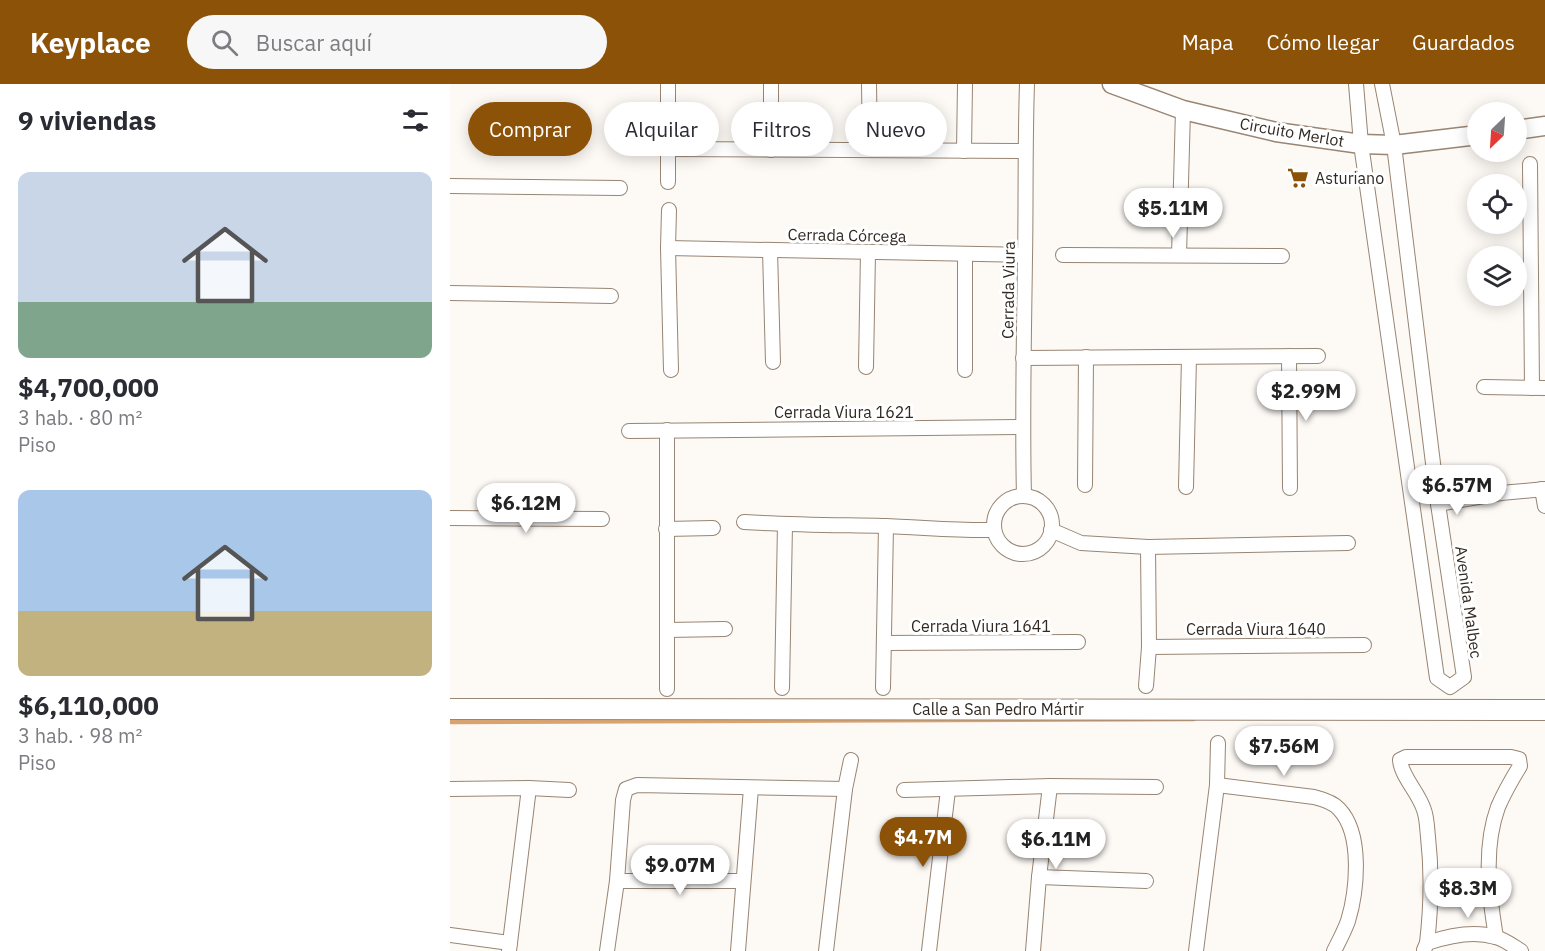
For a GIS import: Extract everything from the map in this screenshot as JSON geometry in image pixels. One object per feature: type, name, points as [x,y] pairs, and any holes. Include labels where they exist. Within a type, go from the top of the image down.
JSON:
[{"type":"main road","name":"Calle a San Pedro Mártir","points":[[450,709],[1545,710]]},
{"type":"street","points":[[668,84],[668,102]]},
{"type":"street","points":[[771,84],[771,102]]},
{"type":"street","points":[[868,84],[869,102]]},
{"type":"street","points":[[964,151],[965,84]]},
{"type":"street","name":"Cerrada Viura","points":[[1024,496],[1022,427],[1027,84]]},
{"type":"street","name":"Circuito Merlot","points":[[1112,84],[1183,110],[1276,132],[1361,144],[1394,145],[1467,136]]},
{"type":"street","name":"Avenida Malbec","points":[[1356,84],[1361,144],[1437,678],[1450,687],[1464,677],[1438,504],[1394,145],[1382,84]]},
{"type":"street","points":[[1179,255],[1183,110]]},
{"type":"street","points":[[1527,128],[1545,126]]},
{"type":"street","points":[[947,151],[1025,151]]},
{"type":"street","points":[[668,156],[668,182]]},
{"type":"street","points":[[1484,387],[1538,388],[1530,164]]},
{"type":"street","points":[[450,186],[620,188]]},
{"type":"street","points":[[669,210],[671,370]]},
{"type":"street","name":"Cerrada Córcega","points":[[668,248],[1025,255]]},
{"type":"street","points":[[770,250],[773,362]]},
{"type":"street","points":[[866,367],[868,252]]},
{"type":"street","points":[[964,370],[965,254]]},
{"type":"street","points":[[1063,255],[1282,256]]},
{"type":"street","points":[[450,293],[611,296]]},
{"type":"street","points":[[1289,356],[1290,488]]},
{"type":"street","points":[[1023,358],[1318,356]]},
{"type":"street","points":[[1085,485],[1086,357]]},
{"type":"street","points":[[1186,487],[1189,357]]},
{"type":"street","name":"Cerrada Viura 1621","points":[[629,430],[1022,427]]},
{"type":"street","points":[[667,430],[667,689]]},
{"type":"street","points":[[1438,504],[1501,493],[1544,489],[1545,506]]},
{"type":"street","points":[[1024,496],[1044,505],[1050,515],[1052,526],[1049,537],[1042,546],[1031,552],[1019,554],[1008,549],[999,541],[994,530],[994,519],[1005,502],[1014,497],[1024,496]]},
{"type":"street","points":[[450,518],[602,519]]},
{"type":"street","points":[[744,522],[994,530]]},
{"type":"street","points":[[782,688],[785,524]]},
{"type":"street","points":[[883,688],[886,526]]},
{"type":"street","points":[[666,529],[713,528]]},
{"type":"street","points":[[1051,530],[1081,543],[1148,547],[1348,543]]},
{"type":"street","points":[[1146,686],[1149,647],[1148,547]]},
{"type":"street","points":[[667,630],[725,629]]},
{"type":"street","name":"Cerrada Viura 1641","points":[[884,642],[1078,642]]},
{"type":"street","name":"Cerrada Viura 1640","points":[[1149,647],[1364,645]]},
{"type":"street","points":[[1196,951],[1217,785],[1218,743]]},
{"type":"street","points":[[1425,947],[1431,912],[1429,850],[1425,812],[1419,796],[1400,764],[1400,760],[1406,757],[1511,756],[1519,759],[1520,766],[1498,807],[1492,831],[1489,884],[1496,937]]},
{"type":"street","points":[[826,951],[845,789],[851,760]]},
{"type":"street","points":[[607,951],[626,789],[637,785],[845,789]]},
{"type":"street","points":[[1217,785],[1314,797],[1338,808],[1346,820],[1354,841],[1355,877],[1353,900],[1347,922],[1334,951]]},
{"type":"street","points":[[904,790],[1050,786],[1156,787]]},
{"type":"street","points":[[1033,951],[1050,786]]},
{"type":"street","points":[[450,935],[509,947],[529,788]]},
{"type":"street","points":[[738,951],[751,788]]},
{"type":"street","points":[[450,789],[569,790]]},
{"type":"street","points":[[929,951],[948,789]]},
{"type":"street","points":[[1039,877],[1146,881]]},
{"type":"street","points":[[617,881],[743,881]]},
{"type":"street","points":[[1425,947],[1444,938],[1479,934],[1496,937],[1521,951]]},
{"type":"waterway","points":[[450,722],[1194,719]]},
{"type":"place","name":"Asturiano","points":[[1298,178]]}]
